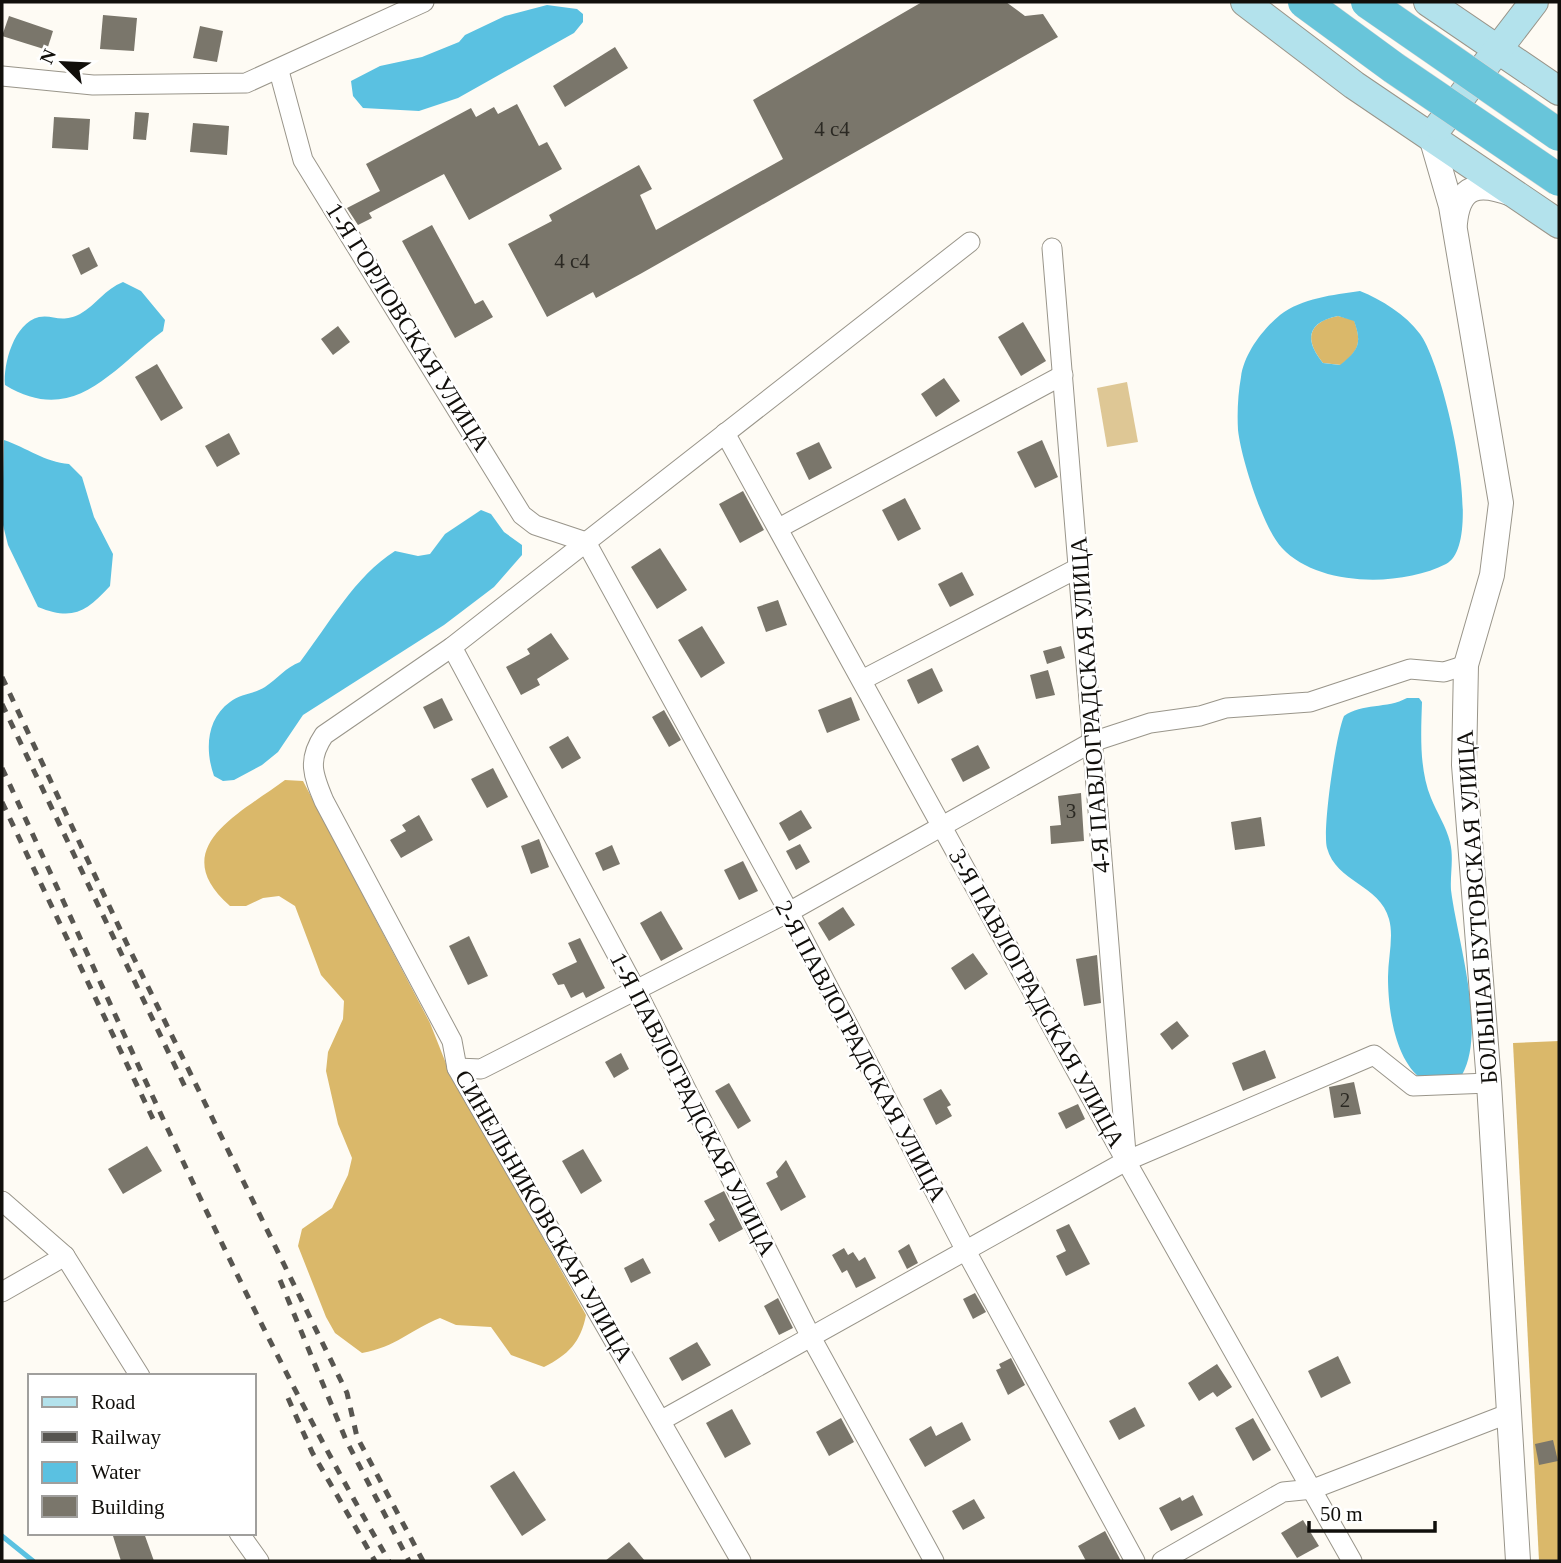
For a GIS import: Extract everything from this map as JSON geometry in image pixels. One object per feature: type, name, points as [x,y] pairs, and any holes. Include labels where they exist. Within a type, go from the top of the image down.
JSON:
[{"type":"main road","points":[[1245,2],[1354,85],[1559,224]]},
{"type":"main road","points":[[1304,2],[1394,68],[1559,180]]},
{"type":"main road","points":[[1367,2],[1559,135]]},
{"type":"main road","points":[[1428,2],[1559,91]]},
{"type":"main road","points":[[1431,137],[1488,43],[1509,2]]},
{"type":"main road","points":[[1488,43],[1534,2]]},
{"type":"street","points":[[2,76],[93,85],[246,83],[279,71],[424,2]]},
{"type":"street","name":"1-Я ГОРЛОВСКАЯ УЛИЦА","points":[[279,71],[303,160],[522,515],[535,526],[586,542]]},
{"type":"street","name":"БОЛЬШАЯ БУТОВСКАЯ УЛИЦА","points":[[1431,137],[1454,224],[1501,503],[1492,575],[1466,666],[1464,765],[1489,1083],[1518,1561]]},
{"type":"street","points":[[1454,224],[1456,206],[1463,195],[1476,187],[1492,187],[1512,194]]},
{"type":"street","points":[[452,647],[970,242]]},
{"type":"street","name":"4-Я ПАВЛОГРАДСКАЯ УЛИЦА","points":[[1052,248],[1080,567],[1126,1161]]},
{"type":"street","points":[[779,528],[1063,375]]},
{"type":"street","name":"3-Я ПАВЛОГРАДСКАЯ УЛИЦА","points":[[725,433],[1126,1161],[1352,1561]]},
{"type":"street","name":"2-Я ПАВЛОГРАДСКАЯ УЛИЦА","points":[[586,542],[789,912],[966,1251],[1135,1561]]},
{"type":"street","points":[[862,680],[1080,567]]},
{"type":"street","name":"СИНЕЛЬНИКОВСКАЯ УЛИЦА","points":[[452,647],[324,735],[314,750],[314,776],[324,801],[452,1041],[457,1068],[741,1561]]},
{"type":"street","name":"1-Я ПАВЛОГРАДСКАЯ УЛИЦА","points":[[452,647],[637,992],[812,1339],[934,1561]]},
{"type":"street","points":[[457,1068],[481,1069],[637,992],[789,912],[1092,741],[1150,723],[1200,716],[1226,708],[1310,702],[1410,669],[1444,672],[1466,666]]},
{"type":"street","points":[[662,1420],[812,1339],[1126,1161],[1374,1055],[1413,1086],[1489,1083]]},
{"type":"street","points":[[2,1200],[65,1256],[139,1374]]},
{"type":"street","points":[[2,1292],[65,1256]]},
{"type":"street","points":[[1162,1561],[1283,1492],[1313,1489],[1510,1413]]},
{"type":"street","points":[[240,1535],[260,1561]]},
{"type":"shaded area","points":[[1338,316],[1354,320],[1358,335],[1357,346],[1341,365],[1323,363],[1313,347],[1312,333],[1320,323]]},
{"type":"shaded area","points":[[1127,382],[1138,442],[1107,447],[1097,388]]},
{"type":"shaded area","points":[[285,780],[303,781],[430,1023],[447,1066],[586,1315],[581,1333],[572,1347],[544,1367],[511,1355],[491,1327],[456,1325],[440,1318],[384,1347],[362,1353],[335,1333],[326,1317],[298,1246],[302,1229],[332,1208],[348,1175],[352,1158],[338,1124],[326,1071],[328,1052],[343,1019],[344,1001],[321,975],[295,906],[279,896],[263,898],[246,906],[230,906],[212,885],[205,866],[207,849],[216,834],[231,819]]},
{"type":"shaded area","points":[[1559,1041],[1559,1561],[1539,1561],[1513,1043]]},
{"type":"water","points":[[547,5],[577,9],[583,14],[583,22],[574,33],[458,98],[419,111],[363,108],[353,96],[351,81],[380,66],[422,57],[459,42],[465,35],[505,16]]},
{"type":"water","points":[[123,282],[141,291],[165,320],[163,331],[108,376],[72,397],[51,400],[29,396],[5,385],[8,356],[23,327],[39,317],[62,319],[80,314]]},
{"type":"water","points":[[1360,291],[1385,303],[1420,334],[1440,380],[1457,453],[1462,490],[1462,524],[1458,550],[1446,564],[1406,577],[1361,579],[1338,576],[1316,570],[1298,561],[1282,548],[1268,525],[1254,492],[1238,430],[1239,390],[1243,368],[1250,351],[1267,328],[1280,315],[1298,305],[1318,298]],"holes":[[[1338,316],[1354,321],[1358,335],[1355,350],[1340,365],[1323,363],[1311,340],[1315,327]]]},
{"type":"water","points":[[4,440],[44,458],[69,464],[82,477],[94,517],[113,554],[110,586],[86,608],[61,613],[38,607],[8,545],[2,521]]},
{"type":"water","points":[[481,510],[491,514],[504,532],[522,545],[522,555],[494,587],[444,625],[303,715],[278,752],[262,765],[234,780],[223,781],[214,776],[209,756],[210,736],[216,717],[222,709],[234,699],[265,687],[300,662],[355,587],[381,561],[395,551],[418,556],[430,554],[445,534]]},
{"type":"water","points":[[1407,698],[1419,698],[1422,702],[1424,775],[1450,842],[1451,890],[1471,1010],[1469,1056],[1462,1075],[1423,1080],[1406,1061],[1395,1034],[1388,977],[1391,940],[1389,919],[1377,898],[1339,869],[1327,848],[1326,838],[1331,782],[1344,716],[1359,709],[1391,704]]},
{"type":"building","points":[[922,2],[1006,2],[1025,16],[1043,14],[1058,37],[642,273],[596,298],[593,292],[547,317],[508,244],[552,221],[549,215],[639,165],[652,189],[640,195],[656,230],[783,159],[753,100]]},
{"type":"building","points":[[103,15],[137,18],[134,51],[100,49]]},
{"type":"building","points":[[9,16],[53,31],[47,50],[2,36]]},
{"type":"building","points":[[200,26],[223,31],[217,62],[193,58]]},
{"type":"building","points":[[615,47],[628,68],[565,107],[553,86]]},
{"type":"building","points":[[517,104],[539,146],[547,142],[562,169],[469,220],[444,174],[369,213],[372,218],[358,225],[347,208],[380,191],[366,164],[471,108],[476,117],[494,107],[498,114]]},
{"type":"building","points":[[135,112],[149,113],[146,140],[133,139]]},
{"type":"building","points":[[54,117],[90,119],[88,150],[52,148]]},
{"type":"building","points":[[193,123],[229,126],[227,155],[190,152]]},
{"type":"building","points":[[432,225],[475,304],[483,300],[493,317],[455,338],[402,241]]},
{"type":"building","points":[[89,247],[98,266],[81,275],[72,255]]},
{"type":"building","points":[[1023,322],[1046,361],[1021,376],[998,337]]},
{"type":"building","points":[[338,326],[350,342],[333,355],[321,339]]},
{"type":"building","points":[[157,364],[183,408],[161,421],[135,377]]},
{"type":"building","points":[[944,378],[960,401],[936,417],[921,394]]},
{"type":"building","points":[[229,433],[240,454],[217,467],[205,446]]},
{"type":"building","points":[[1042,440],[1058,477],[1035,488],[1017,452]]},
{"type":"building","points":[[819,442],[832,468],[809,480],[796,453]]},
{"type":"building","points":[[743,491],[764,530],[740,543],[719,504]]},
{"type":"building","points":[[905,498],[921,529],[898,541],[882,510]]},
{"type":"building","points":[[660,548],[687,590],[657,609],[631,567]]},
{"type":"building","points":[[962,572],[974,595],[950,607],[938,584]]},
{"type":"building","points":[[778,600],[787,625],[766,632],[757,607]]},
{"type":"building","points":[[702,626],[725,663],[701,678],[678,640]]},
{"type":"building","points":[[551,633],[569,659],[537,679],[540,685],[521,695],[506,667],[530,654],[527,649]]},
{"type":"building","points":[[1061,646],[1065,658],[1047,664],[1043,651]]},
{"type":"building","points":[[932,668],[943,691],[918,704],[907,680]]},
{"type":"building","points":[[1048,670],[1055,695],[1036,699],[1030,675]]},
{"type":"building","points":[[851,697],[860,720],[827,733],[818,710]]},
{"type":"building","points":[[442,698],[453,720],[434,729],[423,707]]},
{"type":"building","points":[[664,710],[681,740],[669,747],[652,717]]},
{"type":"building","points":[[568,736],[581,758],[562,769],[549,747]]},
{"type":"building","points":[[978,745],[990,768],[963,782],[951,759]]},
{"type":"building","points":[[493,768],[508,797],[487,808],[471,779]]},
{"type":"building","points":[[1081,793],[1084,841],[1051,844],[1050,826],[1061,825],[1058,796]]},
{"type":"building","points":[[801,810],[812,828],[789,841],[779,823]]},
{"type":"building","points":[[419,815],[433,840],[401,858],[390,840],[406,831],[402,825]]},
{"type":"building","points":[[1261,817],[1265,846],[1235,850],[1231,822]]},
{"type":"building","points":[[539,839],[549,867],[531,874],[521,846]]},
{"type":"building","points":[[800,844],[810,862],[796,870],[786,851]]},
{"type":"building","points":[[612,845],[620,864],[603,871],[595,853]]},
{"type":"building","points":[[743,861],[758,891],[739,900],[724,870]]},
{"type":"building","points":[[843,907],[855,925],[829,941],[818,923]]},
{"type":"building","points":[[661,911],[683,949],[661,961],[640,923]]},
{"type":"building","points":[[469,936],[488,976],[468,985],[449,946]]},
{"type":"building","points":[[580,938],[605,988],[586,998],[583,992],[571,998],[564,984],[558,985],[552,974],[577,962],[568,943]]},
{"type":"building","points":[[973,953],[988,974],[965,990],[951,968]]},
{"type":"building","points":[[1097,955],[1101,1003],[1084,1006],[1076,959]]},
{"type":"building","points":[[1177,1021],[1189,1036],[1172,1050],[1160,1034]]},
{"type":"building","points":[[1265,1050],[1276,1078],[1243,1091],[1232,1063]]},
{"type":"building","points":[[621,1053],[629,1069],[614,1078],[605,1062]]},
{"type":"building","points":[[1354,1082],[1361,1114],[1334,1118],[1329,1087]]},
{"type":"building","points":[[729,1083],[751,1121],[738,1129],[715,1091]]},
{"type":"building","points":[[941,1089],[951,1105],[947,1107],[952,1116],[936,1125],[923,1099]]},
{"type":"building","points":[[1078,1104],[1085,1119],[1066,1129],[1058,1113]]},
{"type":"building","points":[[147,1146],[162,1171],[123,1194],[108,1169]]},
{"type":"building","points":[[583,1149],[602,1181],[581,1194],[562,1161]]},
{"type":"building","points":[[786,1160],[806,1197],[781,1211],[766,1183],[778,1177],[776,1172]]},
{"type":"building","points":[[724,1191],[743,1229],[719,1242],[709,1224],[715,1220],[704,1201]]},
{"type":"building","points":[[1069,1224],[1090,1264],[1066,1276],[1056,1256],[1066,1251],[1056,1230]]},
{"type":"building","points":[[909,1244],[918,1263],[907,1269],[898,1251]]},
{"type":"building","points":[[844,1248],[848,1255],[853,1252],[859,1261],[865,1257],[876,1278],[856,1288],[847,1270],[842,1273],[832,1255]]},
{"type":"building","points":[[643,1258],[651,1273],[631,1283],[624,1268]]},
{"type":"building","points":[[975,1293],[986,1312],[973,1319],[963,1299]]},
{"type":"building","points":[[778,1298],[793,1328],[779,1335],[764,1306]]},
{"type":"building","points":[[697,1342],[711,1365],[682,1381],[669,1358]]},
{"type":"building","points":[[1338,1356],[1351,1383],[1321,1398],[1308,1371]]},
{"type":"building","points":[[1011,1358],[1025,1385],[1008,1395],[996,1370],[1001,1368],[999,1364]]},
{"type":"building","points":[[1217,1364],[1232,1387],[1217,1397],[1213,1392],[1199,1401],[1188,1383]]},
{"type":"building","points":[[1135,1407],[1145,1426],[1119,1440],[1109,1421]]},
{"type":"building","points":[[732,1409],[751,1444],[725,1458],[706,1423]]},
{"type":"building","points":[[841,1418],[854,1442],[829,1456],[816,1432]]},
{"type":"building","points":[[1253,1418],[1271,1450],[1253,1461],[1235,1428]]},
{"type":"building","points":[[962,1422],[971,1440],[925,1467],[909,1439],[931,1426],[936,1436]]},
{"type":"building","points":[[1553,1440],[1558,1461],[1539,1465],[1535,1444]]},
{"type":"building","points":[[514,1471],[546,1520],[522,1536],[490,1486]]},
{"type":"building","points":[[1193,1495],[1203,1515],[1171,1531],[1159,1508],[1180,1497],[1182,1501]]},
{"type":"building","points":[[974,1499],[985,1518],[963,1530],[952,1511]]},
{"type":"building","points":[[1303,1520],[1319,1546],[1297,1558],[1281,1533]]},
{"type":"building","points":[[1105,1531],[1121,1561],[1086,1561],[1078,1546]]},
{"type":"building","points":[[113,1535],[145,1535],[154,1561],[121,1561]]},
{"type":"building","points":[[629,1542],[645,1561],[605,1561]]},
{"type":"waterway","points":[[2,1536],[33,1561]]},
{"type":"railway","points":[[2,677],[127,944],[347,1393],[357,1437],[423,1561]]},
{"type":"railway","points":[[2,704],[186,1089]]},
{"type":"railway","points":[[2,768],[234,1269],[335,1465],[389,1561]]},
{"type":"railway","points":[[2,802],[154,1121]]},
{"type":"railway","points":[[280,1280],[346,1440],[409,1561]]},
{"type":"railway","points":[[288,1398],[312,1452],[375,1561]]}]
